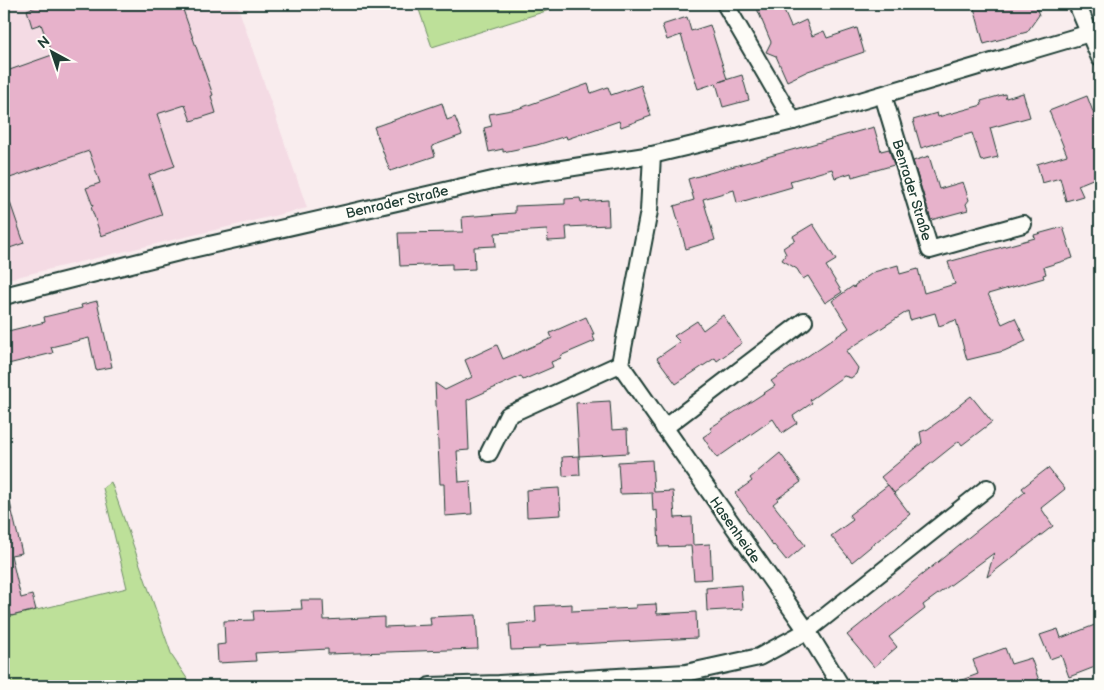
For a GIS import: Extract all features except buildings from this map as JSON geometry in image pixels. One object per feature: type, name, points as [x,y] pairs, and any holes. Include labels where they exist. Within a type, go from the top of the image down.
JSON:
[{"type":"street","points":[[725,4],[793,121]]},
{"type":"street","points":[[1077,4],[1094,32],[1100,58]]},
{"type":"street","name":"Benrader Straße","points":[[4,296],[189,250],[497,179],[652,155],[793,121],[1094,32]]},
{"type":"street","name":"Benrader Straße","points":[[883,95],[930,250],[1023,224]]},
{"type":"street","points":[[489,453],[508,415],[620,364],[649,212],[652,155]]},
{"type":"street","points":[[664,428],[804,321]]},
{"type":"street","name":"Hasenheide","points":[[620,364],[807,631],[841,686]]},
{"type":"street","points":[[430,686],[499,684],[686,673],[759,657],[807,631],[987,488]]},
{"type":"shaded area","points":[[4,4],[237,4],[307,208],[4,280]]},
{"type":"green space","points":[[417,4],[561,4],[562,6],[432,47]]},
{"type":"green space","points":[[111,482],[172,656],[192,686],[4,686],[4,618],[127,588],[103,488]]}]
